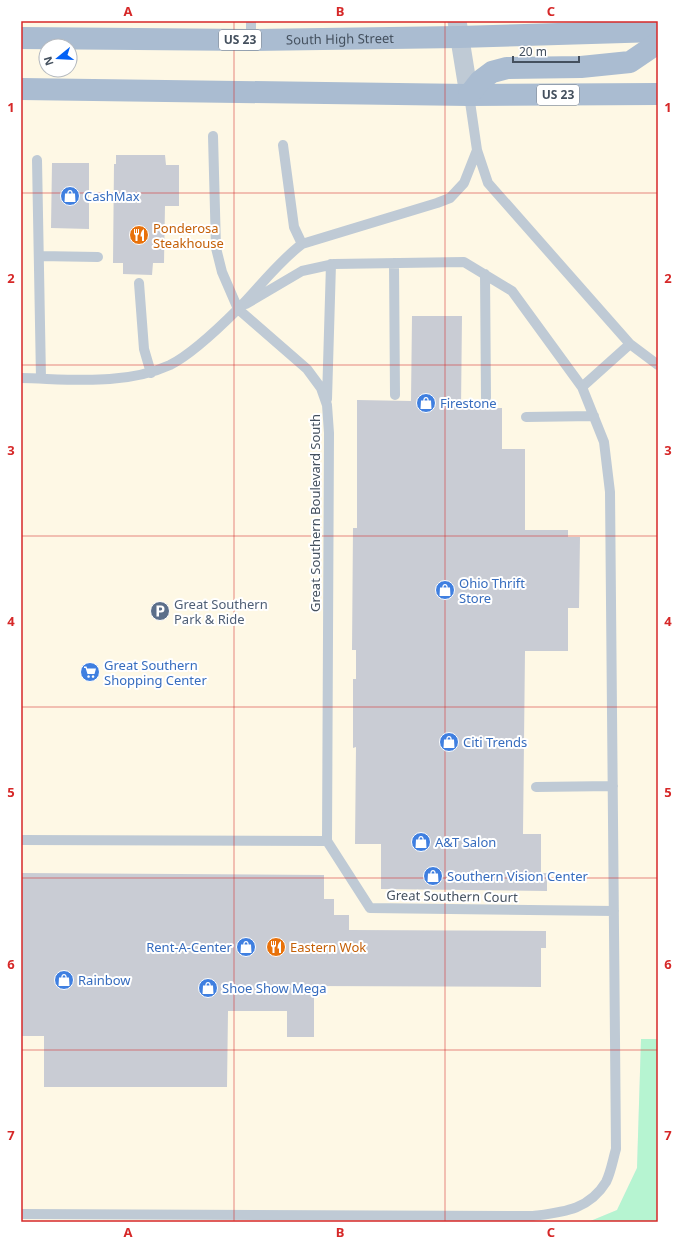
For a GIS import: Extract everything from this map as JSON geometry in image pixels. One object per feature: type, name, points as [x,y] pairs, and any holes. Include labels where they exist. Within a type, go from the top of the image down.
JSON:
[{"type":"main road","name":"South High Street","points":[[21,38],[251,30],[458,29],[652,32]]},
{"type":"main road","points":[[469,95],[480,81],[492,72],[507,68],[581,67],[630,62],[652,32]]},
{"type":"main road","name":"US 23","points":[[21,89],[469,95],[658,94]]},
{"type":"street","points":[[458,29],[469,95]]},
{"type":"lane","points":[[469,95],[477,150],[488,183],[630,344],[658,365]]},
{"type":"lane","points":[[213,136],[216,248],[222,272],[238,309]]},
{"type":"lane","points":[[283,145],[294,227],[302,244]]},
{"type":"lane","points":[[21,378],[131,378],[151,373],[171,364],[194,349],[238,309],[288,255],[302,244],[450,198],[464,183],[477,150]]},
{"type":"lane","points":[[37,160],[42,378]]},
{"type":"lane","points":[[39,256],[98,257]]},
{"type":"lane","points":[[21,1214],[533,1216],[565,1212],[592,1200],[607,1181],[616,1149],[610,492],[604,442],[582,387],[512,291],[464,262],[331,264],[302,272],[238,309]]},
{"type":"lane","points":[[394,263],[395,395]]},
{"type":"lane","points":[[327,405],[331,264]]},
{"type":"lane","points":[[485,274],[486,398]]},
{"type":"lane","points":[[139,284],[144,349],[151,373]]},
{"type":"lane","name":"Great Southern Boulevard South","points":[[238,309],[307,369],[321,388],[327,405],[329,432],[327,841]]},
{"type":"lane","points":[[582,387],[630,344]]},
{"type":"lane","points":[[526,417],[594,416]]},
{"type":"lane","points":[[536,787],[613,786]]},
{"type":"lane","points":[[21,840],[327,841]]},
{"type":"lane","name":"Great Southern Court","points":[[327,841],[370,908],[614,911]]},
{"type":"shaded area","points":[[21,21],[658,21],[658,1039],[641,1039],[637,1168],[617,1210],[588,1222],[21,1222]]},
{"type":"green space","points":[[641,1039],[658,1039],[658,1222],[588,1222],[617,1210],[637,1168]]},
{"type":"building","name":"Ponderosa Steakhouse","points":[[116,155],[165,155],[166,165],[179,165],[179,206],[165,206],[164,263],[153,263],[152,275],[123,274],[123,263],[113,263],[114,164],[116,164]]},
{"type":"building","name":"CashMax","points":[[52,163],[89,163],[89,229],[51,228]]},
{"type":"building","points":[[412,316],[462,316],[461,408],[502,408],[502,449],[525,449],[525,530],[568,530],[568,537],[580,537],[579,608],[568,608],[568,651],[525,651],[523,834],[541,834],[541,873],[547,873],[547,891],[381,889],[381,844],[355,844],[356,747],[353,748],[353,679],[356,679],[356,650],[352,650],[353,528],[357,528],[357,400],[411,401]]},
{"type":"building","points":[[21,873],[324,875],[324,899],[334,899],[334,915],[349,915],[349,930],[546,931],[546,948],[541,948],[541,987],[314,986],[314,1037],[287,1037],[287,1011],[228,1011],[227,1087],[44,1087],[44,1036],[21,1036]]},
{"type":"place","name":"CashMax","points":[[70,196]]},
{"type":"place","name":"Ponderosa Steakhouse","points":[[139,235]]},
{"type":"place","name":"Firestone","points":[[426,403]]},
{"type":"place","name":"Ohio Thrift Store","points":[[445,590]]},
{"type":"place","name":"Great Southern Park & Ride","points":[[160,611]]},
{"type":"place","name":"Great Southern Shopping Center","points":[[90,672]]},
{"type":"place","name":"Citi Trends","points":[[449,742]]},
{"type":"place","name":"A&T Salon","points":[[421,842]]},
{"type":"place","name":"Southern Vision Center","points":[[433,876]]},
{"type":"place","name":"Rent-A-Center","points":[[246,947]]},
{"type":"place","name":"Eastern Wok","points":[[276,947]]},
{"type":"place","name":"Rainbow","points":[[64,980]]},
{"type":"place","name":"Shoe Show Mega","points":[[208,988]]}]
